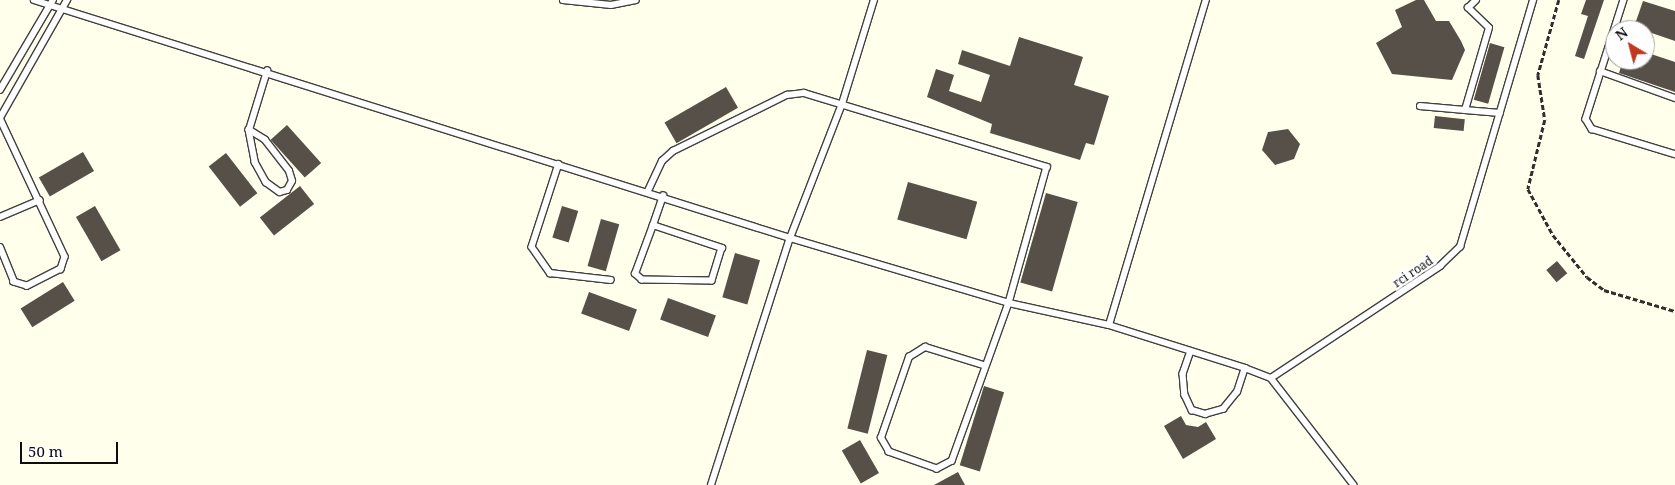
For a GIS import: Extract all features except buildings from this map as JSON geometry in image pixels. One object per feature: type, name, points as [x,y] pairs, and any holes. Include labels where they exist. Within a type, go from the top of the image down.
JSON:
[{"type":"lane","points":[[34,0],[52,2],[62,9],[648,191],[790,238],[1009,303],[1108,325],[1245,368],[1272,378],[1354,485]]},
{"type":"lane","points":[[0,248],[14,282],[26,286],[61,268],[65,258],[40,200],[0,118],[67,0]]},
{"type":"lane","points":[[563,0],[611,5],[636,0]]},
{"type":"lane","points":[[711,485],[790,238],[842,104],[874,0]]},
{"type":"lane","points":[[1108,325],[1206,0]]},
{"type":"lane","points":[[1465,110],[1489,28],[1468,8],[1476,0]]},
{"type":"lane","name":"rci road","points":[[1272,378],[1440,266],[1460,247],[1533,0]]},
{"type":"lane","points":[[1624,0],[1586,119],[1592,129],[1675,154]]},
{"type":"lane","points":[[0,90],[52,2]]},
{"type":"lane","points":[[1600,71],[1675,98]]},
{"type":"lane","points":[[249,130],[265,140],[289,171],[292,180],[286,190],[280,192],[266,182],[255,162],[249,130],[267,72]]},
{"type":"lane","points":[[648,191],[662,161],[673,151],[786,95],[804,93],[1047,167],[1009,303],[984,365],[952,461],[937,469],[889,452],[881,438],[909,357],[925,347],[984,365]]},
{"type":"lane","points":[[1420,106],[1500,113]]},
{"type":"lane","points":[[559,164],[532,246],[550,273],[612,280]]},
{"type":"lane","points":[[653,225],[722,248],[712,282],[642,280],[635,274],[663,196]]},
{"type":"lane","points":[[0,217],[40,200]]},
{"type":"lane","points":[[1191,351],[1183,374],[1185,395],[1192,410],[1205,414],[1223,409],[1237,392],[1245,368]]},
{"type":"path","points":[[1559,0],[1538,74],[1545,120],[1528,189],[1553,236],[1587,277],[1604,290],[1675,311]]}]
